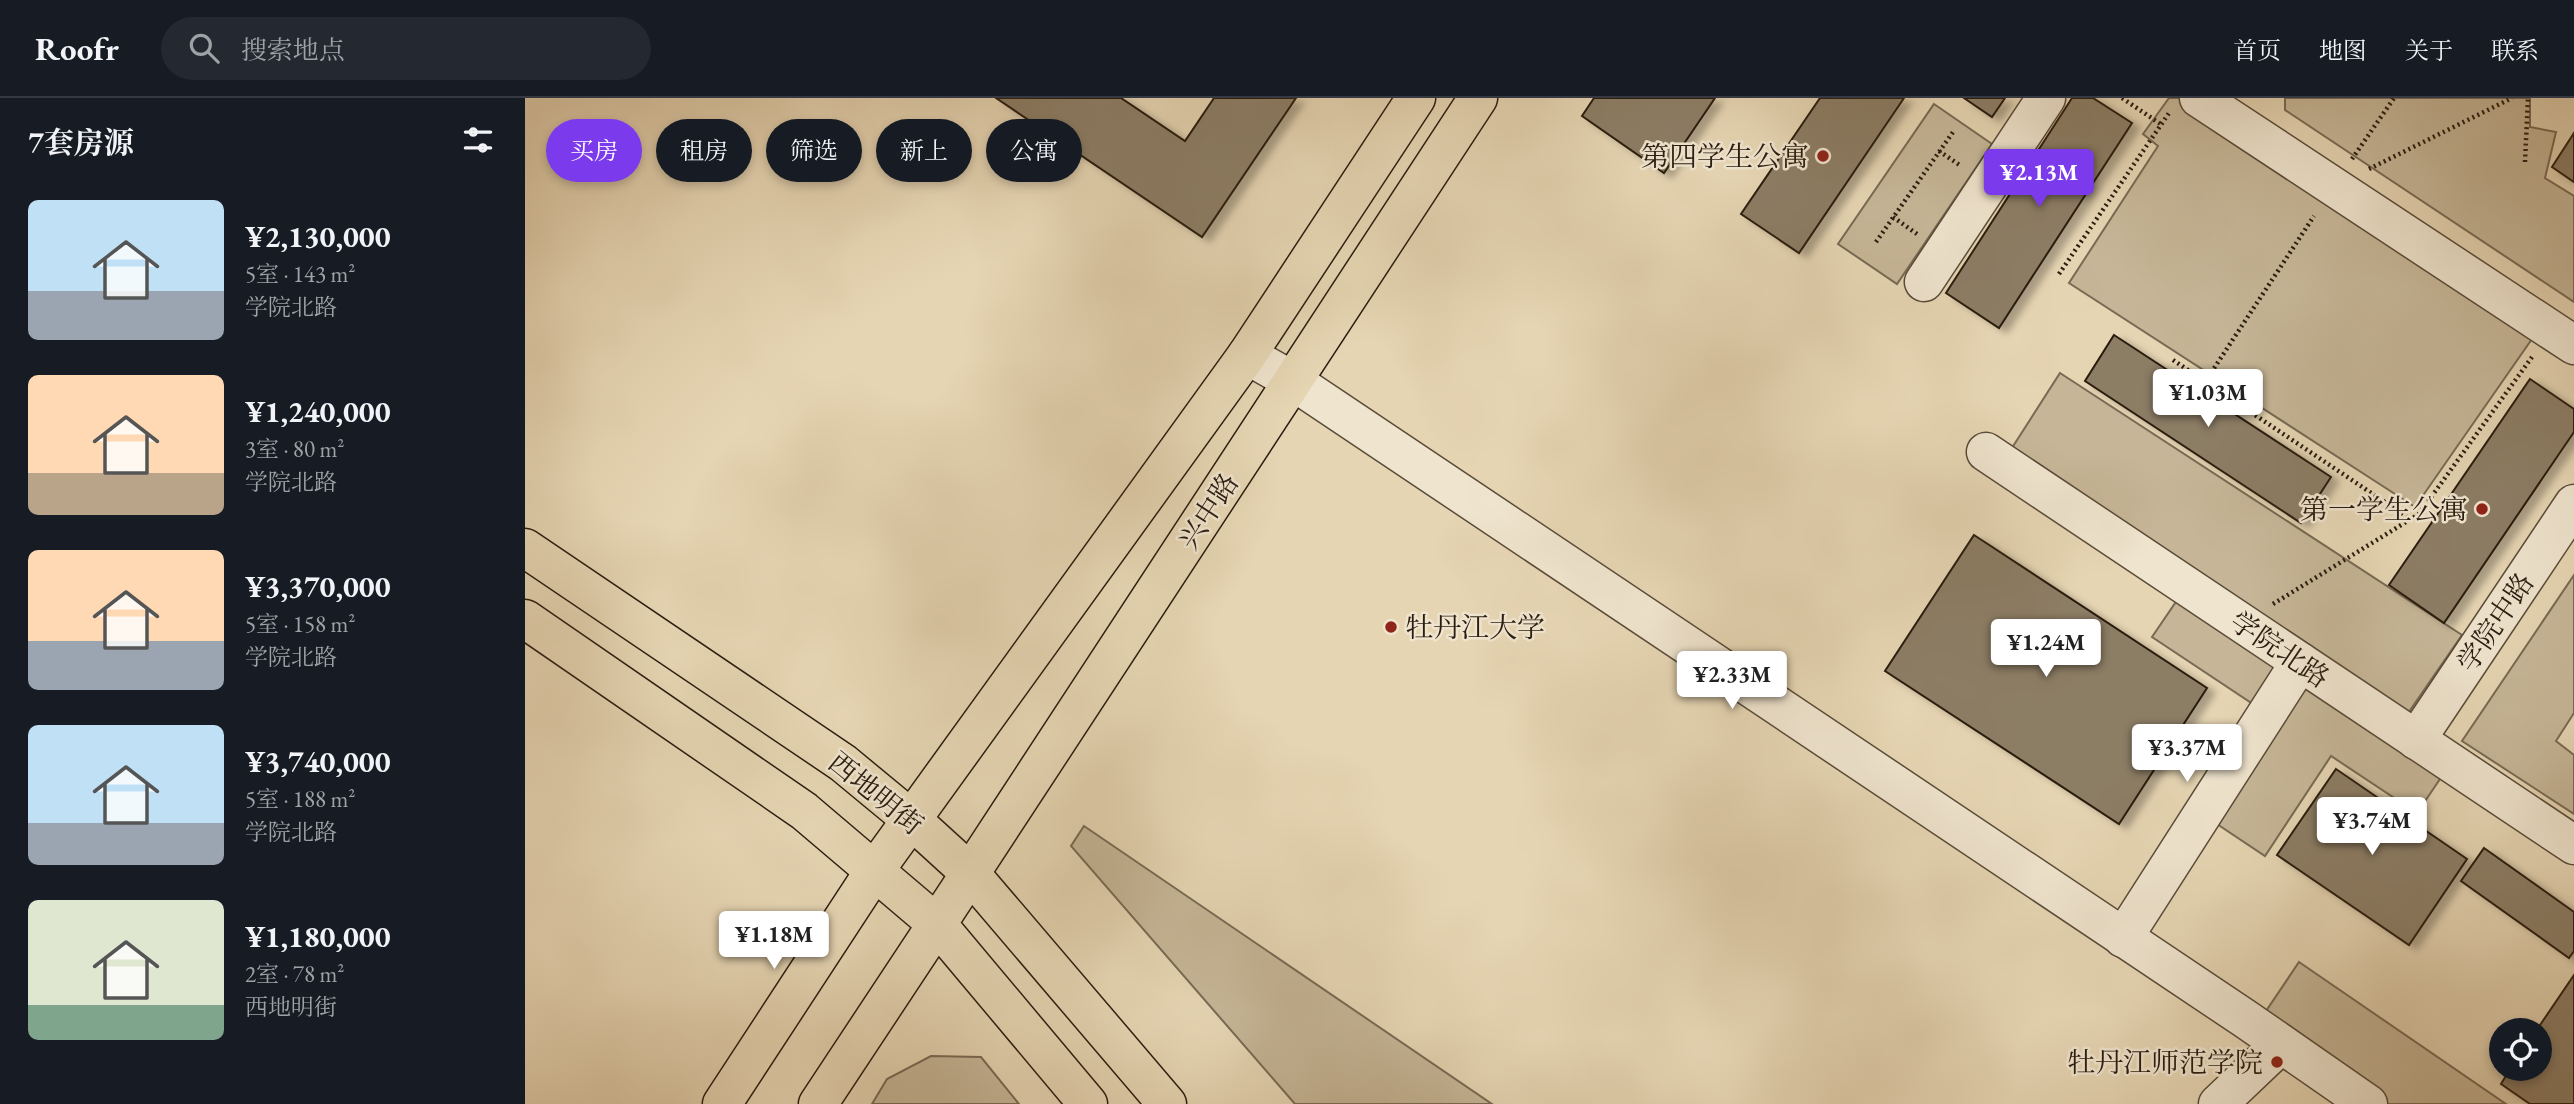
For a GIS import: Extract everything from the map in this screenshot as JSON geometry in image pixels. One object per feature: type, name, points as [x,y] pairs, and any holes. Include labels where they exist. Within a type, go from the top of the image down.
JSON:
[{"type":"main road","name":"兴中路","points":[[722,1104],[875,870],[1247,355],[1416,98]]},
{"type":"main road","name":"兴中路","points":[[818,1104],[1478,98]]},
{"type":"main road","name":"西地明街","points":[[525,548],[843,763],[912,820],[969,872],[1167,1104]]},
{"type":"main road","points":[[525,619],[804,811],[937,923],[1088,1104]]},
{"type":"street","points":[[1924,282],[2046,98]]},
{"type":"street","points":[[2187,101],[2333,187],[2563,338]]},
{"type":"street","points":[[1247,355],[1293,382],[2368,1104]]},
{"type":"street","name":"学院北路","points":[[1986,452],[2574,845]]},
{"type":"street","name":"学院中路","points":[[2416,740],[2574,504]]},
{"type":"street","points":[[2123,938],[2300,663]]},
{"type":"street","points":[[2218,1104],[2281,1044]]},
{"type":"path","points":[[2122,98],[2162,125]]},
{"type":"path","points":[[2205,382],[2394,98]]},
{"type":"path","points":[[2333,187],[2512,98]]},
{"type":"path","points":[[2525,162],[2528,98]]},
{"type":"path","points":[[2059,274],[2162,125],[2187,101]]},
{"type":"path","points":[[1876,242],[1952,132]]},
{"type":"path","points":[[2242,623],[2419,513],[2563,338]]},
{"type":"path","points":[[2173,360],[2410,519]]},
{"type":"shaded area","points":[[2169,98],[2183,98],[2534,336],[2415,507],[2069,283],[2158,146],[2143,134]]},
{"type":"shaded area","points":[[2285,98],[2530,98],[2530,127],[2556,132],[2545,178],[2574,196],[2574,302],[2285,110]]},
{"type":"shaded area","points":[[1934,104],[1992,144],[1897,284],[1838,244]]},
{"type":"shaded area","points":[[2060,373],[2462,635],[2406,716],[2010,451]]},
{"type":"shaded area","points":[[2574,575],[2574,713],[2556,741],[2574,755],[2574,814],[2462,741]]},
{"type":"shaded area","points":[[2182,593],[2288,664],[2259,708],[2152,637]]},
{"type":"shaded area","points":[[2301,678],[2444,773],[2417,813],[2331,756],[2265,856],[2208,818]]},
{"type":"shaded area","points":[[1084,826],[1492,1104],[1295,1104],[1071,846]]},
{"type":"shaded area","points":[[2299,962],[2506,1104],[2382,1104],[2260,1020]]},
{"type":"shaded area","points":[[931,1056],[981,1057],[1019,1104],[872,1104],[887,1079]]},
{"type":"building","points":[[996,98],[1121,98],[1185,141],[1214,98],[1296,98],[1202,237],[1082,156],[1082,119],[1027,119]]},
{"type":"building","points":[[1594,98],[1715,98],[1664,173],[1582,116]]},
{"type":"building","name":"第四学生公寓","points":[[1820,98],[1904,98],[1799,253],[1741,214]]},
{"type":"building","points":[[1964,98],[2005,98],[1992,117]]},
{"type":"building","points":[[2072,98],[2093,98],[2132,123],[1999,328],[1946,293]]},
{"type":"building","points":[[2574,133],[2574,182],[2552,167]]},
{"type":"building","points":[[2114,335],[2331,477],[2301,523],[2085,381]]},
{"type":"building","name":"第一学生公寓","points":[[2530,379],[2574,409],[2574,432],[2444,623],[2389,585]]},
{"type":"building","points":[[1974,535],[2207,688],[2119,824],[1885,671]]},
{"type":"building","points":[[2336,769],[2467,859],[2409,945],[2277,855]]},
{"type":"building","points":[[2484,848],[2574,912],[2574,951],[2569,958],[2461,881]]},
{"type":"building","points":[[2574,975],[2574,1104],[2530,1104],[2501,1084],[2503,1081],[2552,1081],[2552,1018],[2545,1018]]},
{"type":"place","name":"第四学生公寓","points":[[1823,156]]},
{"type":"place","name":"第一学生公寓","points":[[2482,509]]},
{"type":"place","name":"牡丹江大学","points":[[1391,627]]},
{"type":"place","name":"牡丹江师范学院","points":[[2277,1062]]}]
